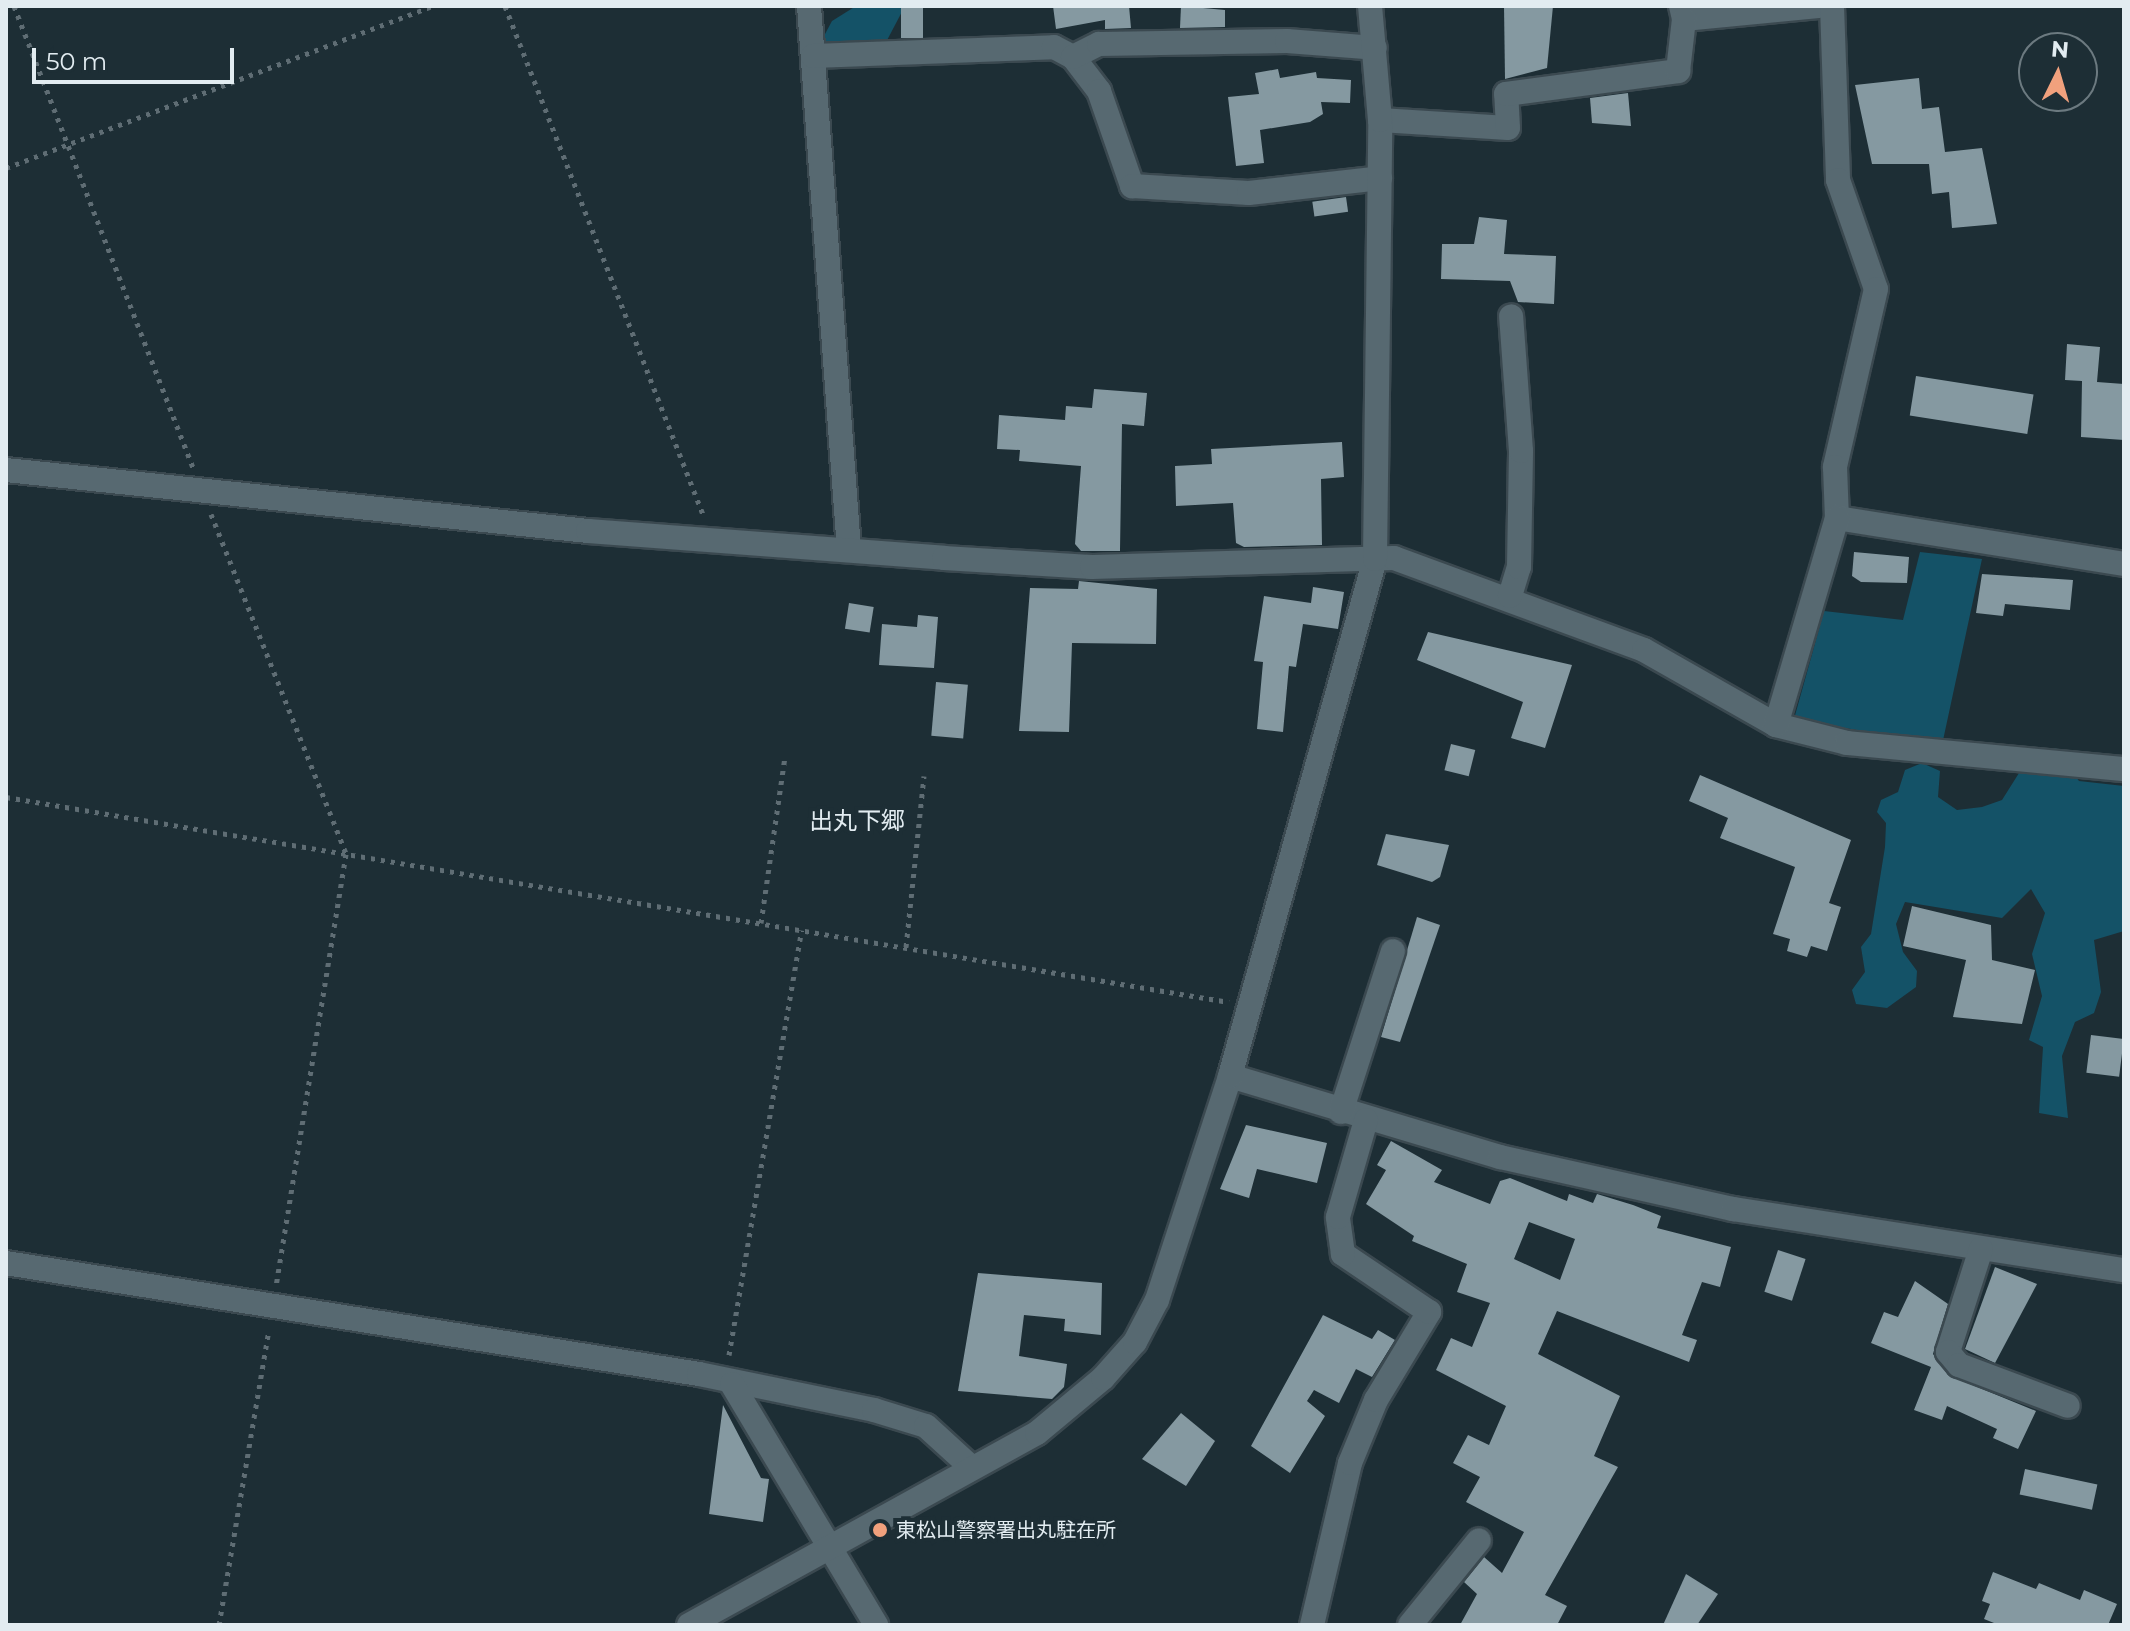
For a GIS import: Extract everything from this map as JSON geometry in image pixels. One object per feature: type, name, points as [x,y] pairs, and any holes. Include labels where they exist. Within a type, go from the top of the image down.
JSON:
[{"type":"street","points":[[809,6],[849,550]]},
{"type":"street","points":[[689,1625],[829,1552],[971,1467],[1037,1433],[1135,1342],[1157,1300],[1230,1076],[1375,559],[1380,120],[1370,6]]},
{"type":"street","points":[[1380,120],[1508,128],[1506,94],[1678,71],[1682,13],[1818,6]]},
{"type":"street","points":[[1776,725],[1837,518],[1835,467],[1876,289],[1838,180],[1832,6]]},
{"type":"street","points":[[1073,57],[1099,44],[1287,41],[1375,48]]},
{"type":"street","points":[[813,56],[1054,47],[1073,57],[1099,91],[1132,186],[1249,193],[1380,178]]},
{"type":"street","points":[[1510,596],[1519,567],[1521,451],[1511,316]]},
{"type":"street","points":[[6,470],[712,540],[1092,567],[1375,559],[1510,596],[1644,650],[1776,725],[1847,743],[2124,769]]},
{"type":"street","points":[[1837,518],[2124,564]]},
{"type":"street","points":[[1341,1112],[1393,951]]},
{"type":"street","points":[[1230,1076],[1366,1120],[1733,1209],[2124,1270]]},
{"type":"street","points":[[1312,1625],[1350,1463],[1376,1400],[1429,1312],[1343,1254],[1338,1217],[1366,1120]]},
{"type":"street","points":[[1981,1249],[1948,1352],[1959,1365],[2068,1406]]},
{"type":"street","points":[[6,1263],[728,1382],[926,1426],[971,1467]]},
{"type":"street","points":[[728,1382],[876,1625]]},
{"type":"street","points":[[1410,1625],[1479,1540]]},
{"type":"path","points":[[14,6],[346,854],[219,1625]]},
{"type":"path","points":[[6,168],[433,6]]},
{"type":"path","points":[[505,6],[712,540]]},
{"type":"path","points":[[761,923],[785,757]]},
{"type":"path","points":[[906,947],[924,776]]},
{"type":"path","points":[[6,797],[1210,998],[1247,1012]]},
{"type":"path","points":[[728,1382],[802,930]]},
{"type":"shaded area","points":[[856,6],[905,6],[884,46],[817,49],[832,21]]},
{"type":"shaded area","points":[[1920,552],[1982,559],[1942,745],[1794,719],[1824,611],[1903,620]]},
{"type":"shaded area","points":[[2056,748],[2079,781],[2124,786],[2124,931],[2094,940],[2101,992],[2094,1013],[2075,1022],[2062,1056],[2068,1118],[2039,1113],[2043,1047],[2029,1040],[2042,996],[2032,954],[2045,913],[2031,889],[2002,918],[1905,902],[1896,924],[1903,952],[1917,971],[1916,987],[1887,1008],[1856,1004],[1852,990],[1865,972],[1861,947],[1871,934],[1885,847],[1886,823],[1877,812],[1881,800],[1898,792],[1905,770],[1922,763],[1940,771],[1938,797],[1957,810],[1982,807],[2002,800],[2031,754]]},
{"type":"building","points":[[901,6],[923,6],[923,38],[901,38]]},
{"type":"building","points":[[1053,6],[1129,6],[1131,28],[1105,29],[1105,20],[1056,29]]},
{"type":"building","points":[[1181,6],[1225,10],[1225,27],[1180,28]]},
{"type":"building","points":[[1504,6],[1553,6],[1547,68],[1505,79]]},
{"type":"building","points":[[1278,69],[1280,78],[1316,72],[1317,78],[1351,80],[1350,103],[1321,102],[1323,114],[1310,122],[1260,130],[1264,163],[1236,166],[1228,97],[1259,94],[1255,73]]},
{"type":"building","points":[[1919,78],[1922,109],[1939,107],[1945,152],[1982,148],[1997,224],[1952,228],[1949,192],[1932,194],[1929,164],[1872,164],[1855,85]]},
{"type":"building","points":[[1628,93],[1631,126],[1592,123],[1590,98]]},
{"type":"building","points":[[1346,197],[1348,212],[1314,217],[1312,202]]},
{"type":"building","points":[[1479,217],[1507,220],[1504,254],[1556,256],[1554,304],[1518,302],[1510,281],[1441,279],[1442,244],[1474,244]]},
{"type":"building","points":[[2067,344],[2100,347],[2097,382],[2124,384],[2124,440],[2081,437],[2082,381],[2065,380]]},
{"type":"building","points":[[1916,376],[2034,395],[2027,434],[1910,416]]},
{"type":"building","points":[[1094,389],[1147,393],[1144,426],[1122,424],[1120,551],[1081,551],[1075,544],[1081,466],[1019,461],[1020,450],[997,449],[999,415],[1065,420],[1066,406],[1092,408]]},
{"type":"building","points":[[1342,442],[1344,477],[1321,479],[1322,545],[1244,547],[1236,543],[1233,503],[1176,506],[1175,466],[1212,464],[1211,449]]},
{"type":"building","points":[[1854,552],[1909,557],[1907,583],[1861,582],[1852,576]]},
{"type":"building","points":[[1982,574],[2073,580],[2070,610],[2005,604],[2003,616],[1976,613]]},
{"type":"building","points":[[1079,581],[1157,589],[1156,644],[1072,643],[1069,732],[1019,731],[1030,588],[1078,589]]},
{"type":"building","points":[[1313,587],[1344,592],[1338,629],[1303,624],[1296,667],[1289,666],[1283,732],[1257,729],[1263,662],[1254,661],[1264,596],[1311,603]]},
{"type":"building","points":[[849,603],[874,607],[870,633],[845,629]]},
{"type":"building","points":[[918,615],[938,617],[934,668],[879,665],[882,624],[917,627]]},
{"type":"building","points":[[1428,632],[1572,665],[1545,748],[1511,738],[1523,702],[1417,660]]},
{"type":"building","points":[[936,682],[968,685],[963,739],[931,736]]},
{"type":"building","points":[[1451,744],[1475,750],[1469,776],[1444,770]]},
{"type":"building","points":[[1700,775],[1851,840],[1829,903],[1841,907],[1827,951],[1811,946],[1807,957],[1787,951],[1790,939],[1773,934],[1795,867],[1720,838],[1728,818],[1689,801]]},
{"type":"building","points":[[1386,834],[1449,845],[1440,877],[1432,882],[1377,865]]},
{"type":"building","points":[[1912,906],[1991,925],[1992,960],[2035,970],[2022,1024],[1953,1017],[1966,960],[1903,946]]},
{"type":"building","points":[[1417,917],[1440,925],[1400,1042],[1381,1037]]},
{"type":"building","points":[[2091,1035],[2124,1039],[2119,1077],[2086,1073]]},
{"type":"building","points":[[1246,1125],[1327,1143],[1317,1183],[1257,1169],[1249,1198],[1220,1189]]},
{"type":"building","points":[[1391,1141],[1442,1170],[1434,1182],[1490,1204],[1500,1181],[1510,1178],[1567,1201],[1569,1194],[1593,1203],[1597,1194],[1633,1205],[1661,1216],[1657,1228],[1731,1247],[1720,1287],[1702,1282],[1682,1335],[1697,1340],[1689,1362],[1557,1311],[1538,1354],[1620,1396],[1594,1456],[1618,1467],[1545,1595],[1567,1606],[1557,1625],[1460,1625],[1477,1594],[1464,1582],[1484,1557],[1502,1573],[1524,1532],[1466,1502],[1480,1477],[1453,1463],[1468,1435],[1489,1445],[1506,1406],[1436,1370],[1451,1338],[1472,1347],[1490,1303],[1457,1292],[1467,1264],[1412,1241],[1414,1236],[1366,1204],[1386,1170],[1377,1165]],"holes":[[[1529,1222],[1575,1239],[1560,1280],[1514,1259]]]},
{"type":"building","points":[[1778,1250],[1806,1259],[1792,1301],[1764,1292]]},
{"type":"building","points":[[1995,1267],[2037,1284],[1995,1363],[1965,1349]]},
{"type":"building","points":[[978,1273],[1102,1283],[1101,1335],[1064,1331],[1065,1319],[1024,1315],[1019,1356],[1067,1364],[1064,1387],[1052,1399],[958,1391]]},
{"type":"building","points":[[1915,1281],[1948,1304],[1933,1354],[1948,1375],[2036,1411],[2018,1449],[1993,1438],[1997,1429],[1947,1406],[1942,1420],[1914,1410],[1931,1367],[1871,1343],[1884,1312],[1898,1317]]},
{"type":"building","points":[[1323,1315],[1372,1339],[1378,1330],[1395,1340],[1372,1377],[1356,1369],[1339,1403],[1314,1390],[1307,1401],[1325,1416],[1290,1473],[1251,1446]]},
{"type":"building","points":[[723,1405],[761,1478],[769,1479],[763,1522],[709,1514]]},
{"type":"building","points":[[1181,1413],[1215,1441],[1186,1486],[1142,1459]]},
{"type":"building","points":[[2025,1469],[2097,1484],[2092,1510],[2020,1494]]},
{"type":"building","points":[[1993,1572],[2036,1589],[2039,1583],[2080,1600],[2084,1590],[2117,1604],[2108,1625],[1999,1625],[1984,1619],[1990,1604],[1982,1601]]},
{"type":"building","points":[[1686,1574],[1718,1594],[1697,1625],[1663,1625]]},
{"type":"place","name":"東松山警察署出丸駐在所","points":[[880,1530]]},
{"type":"district","name":"出丸下郷","points":[[857,821]]}]
